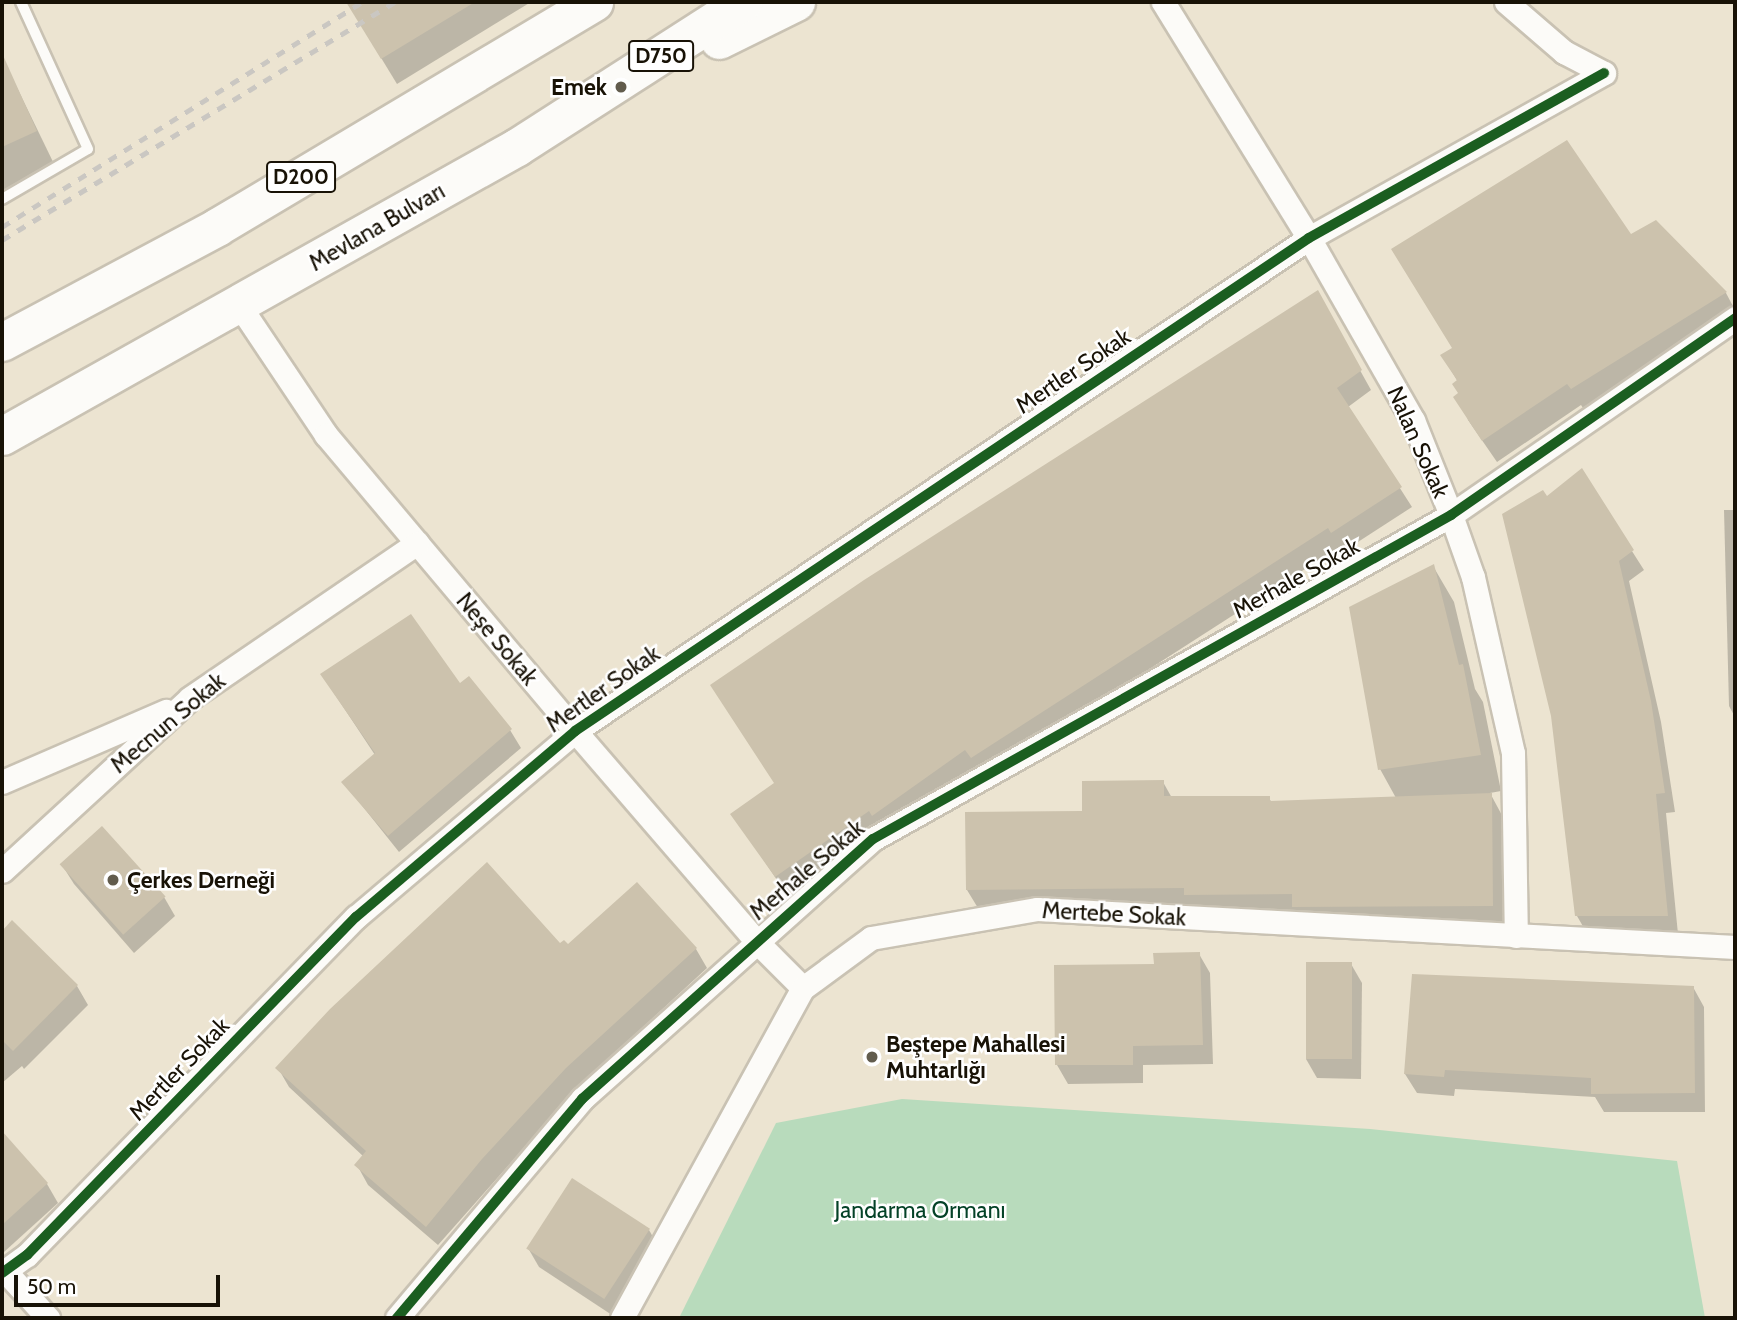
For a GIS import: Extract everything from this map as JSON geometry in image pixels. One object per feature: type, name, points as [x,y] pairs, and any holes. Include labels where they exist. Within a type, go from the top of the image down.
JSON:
[{"type":"highway","name":"D200","points":[[2,342],[216,227],[594,2]]},
{"type":"highway","name":"Mevlana Bulvarı","points":[[2,436],[239,305],[580,109],[743,2]]},
{"type":"highway","points":[[580,109],[796,2]]},
{"type":"street","name":"Mertler Sokak","points":[[3,1272],[27,1255],[356,917],[575,731],[1309,238],[1604,73],[1564,52],[1506,2]]},
{"type":"street","name":"Nalan Sokak","points":[[1170,4],[1413,419],[1451,515],[1473,577],[1513,753],[1516,936]]},
{"type":"street","name":"Neşe Sokak","points":[[239,305],[326,435],[756,941],[803,988]]},
{"type":"street","name":"Merhale Sokak","points":[[397,1318],[582,1099],[873,839],[1451,515],[1735,318]]},
{"type":"street","name":"Mecnun Sokak","points":[[2,871],[183,704],[417,543]]},
{"type":"street","points":[[2,782],[183,704]]},
{"type":"street","name":"Mertebe Sokak","points":[[622,1318],[803,988],[871,938],[1037,909],[1735,947]]},
{"type":"street","points":[[3,1272],[48,1318]]},
{"type":"lane","points":[[2,199],[88,149],[20,2]]},
{"type":"green space","name":"Jandarma Ormanı","points":[[902,1099],[1370,1129],[1677,1161],[1705,1318],[679,1318],[776,1123]]},
{"type":"building","points":[[346,2],[475,2],[381,59]]},
{"type":"building","points":[[2,53],[37,131],[2,147]]},
{"type":"building","points":[[1567,140],[1631,234],[1656,220],[1727,292],[1571,389],[1567,384],[1482,441],[1453,397],[1458,393],[1452,384],[1457,380],[1440,355],[1452,348],[1391,249]]},
{"type":"building","points":[[1318,290],[1362,370],[1337,388],[1402,487],[1331,533],[1328,528],[971,758],[965,750],[872,816],[869,811],[775,877],[730,814],[774,783],[710,685],[864,580]]},
{"type":"building","points":[[1582,468],[1634,550],[1619,561],[1651,701],[1665,793],[1656,794],[1668,916],[1575,916],[1551,716],[1502,514],[1543,490],[1547,496]]},
{"type":"building","points":[[1434,564],[1459,665],[1463,664],[1481,755],[1378,770],[1349,607]]},
{"type":"building","points":[[411,614],[460,683],[469,676],[512,729],[388,836],[341,782],[375,753],[320,674]]},
{"type":"building","points":[[1164,780],[1164,796],[1270,796],[1270,801],[1492,793],[1493,906],[1292,907],[1292,894],[1184,895],[1184,888],[966,890],[965,812],[1082,811],[1082,781]]},
{"type":"building","name":"Çerkes Derneği","points":[[102,826],[166,897],[123,935],[60,864]]},
{"type":"building","points":[[487,862],[560,943],[564,940],[568,944],[637,882],[697,948],[566,1068],[482,1159],[426,1227],[354,1165],[366,1151],[275,1068],[330,1009]]},
{"type":"building","points":[[12,920],[78,985],[13,1051],[2,1040],[2,931]]},
{"type":"building","points":[[1200,952],[1203,1045],[1133,1046],[1133,1065],[1055,1065],[1054,965],[1154,964],[1153,953]]},
{"type":"building","points":[[1306,962],[1352,962],[1352,1059],[1306,1059]]},
{"type":"building","points":[[1412,974],[1694,986],[1695,1093],[1591,1094],[1591,1078],[1445,1070],[1444,1077],[1404,1074]]},
{"type":"building","points":[[2,1131],[48,1183],[2,1225]]},
{"type":"building","points":[[572,1178],[650,1229],[604,1299],[526,1248]]},
{"type":"railway","points":[[2,227],[362,2]]},
{"type":"railway","points":[[2,240],[395,2]]},
{"type":"cycle path","points":[[2,1273],[27,1255],[356,917],[575,731],[1309,238],[1604,73]]},
{"type":"cycle path","points":[[397,1318],[582,1099],[873,839],[1451,515],[1735,318]]},
{"type":"place","name":"Emek","points":[[621,87]]},
{"type":"place","name":"Çerkes Derneği","points":[[113,880]]},
{"type":"place","name":"Beştepe Mahallesi Muhtarlığı","points":[[872,1057]]}]
